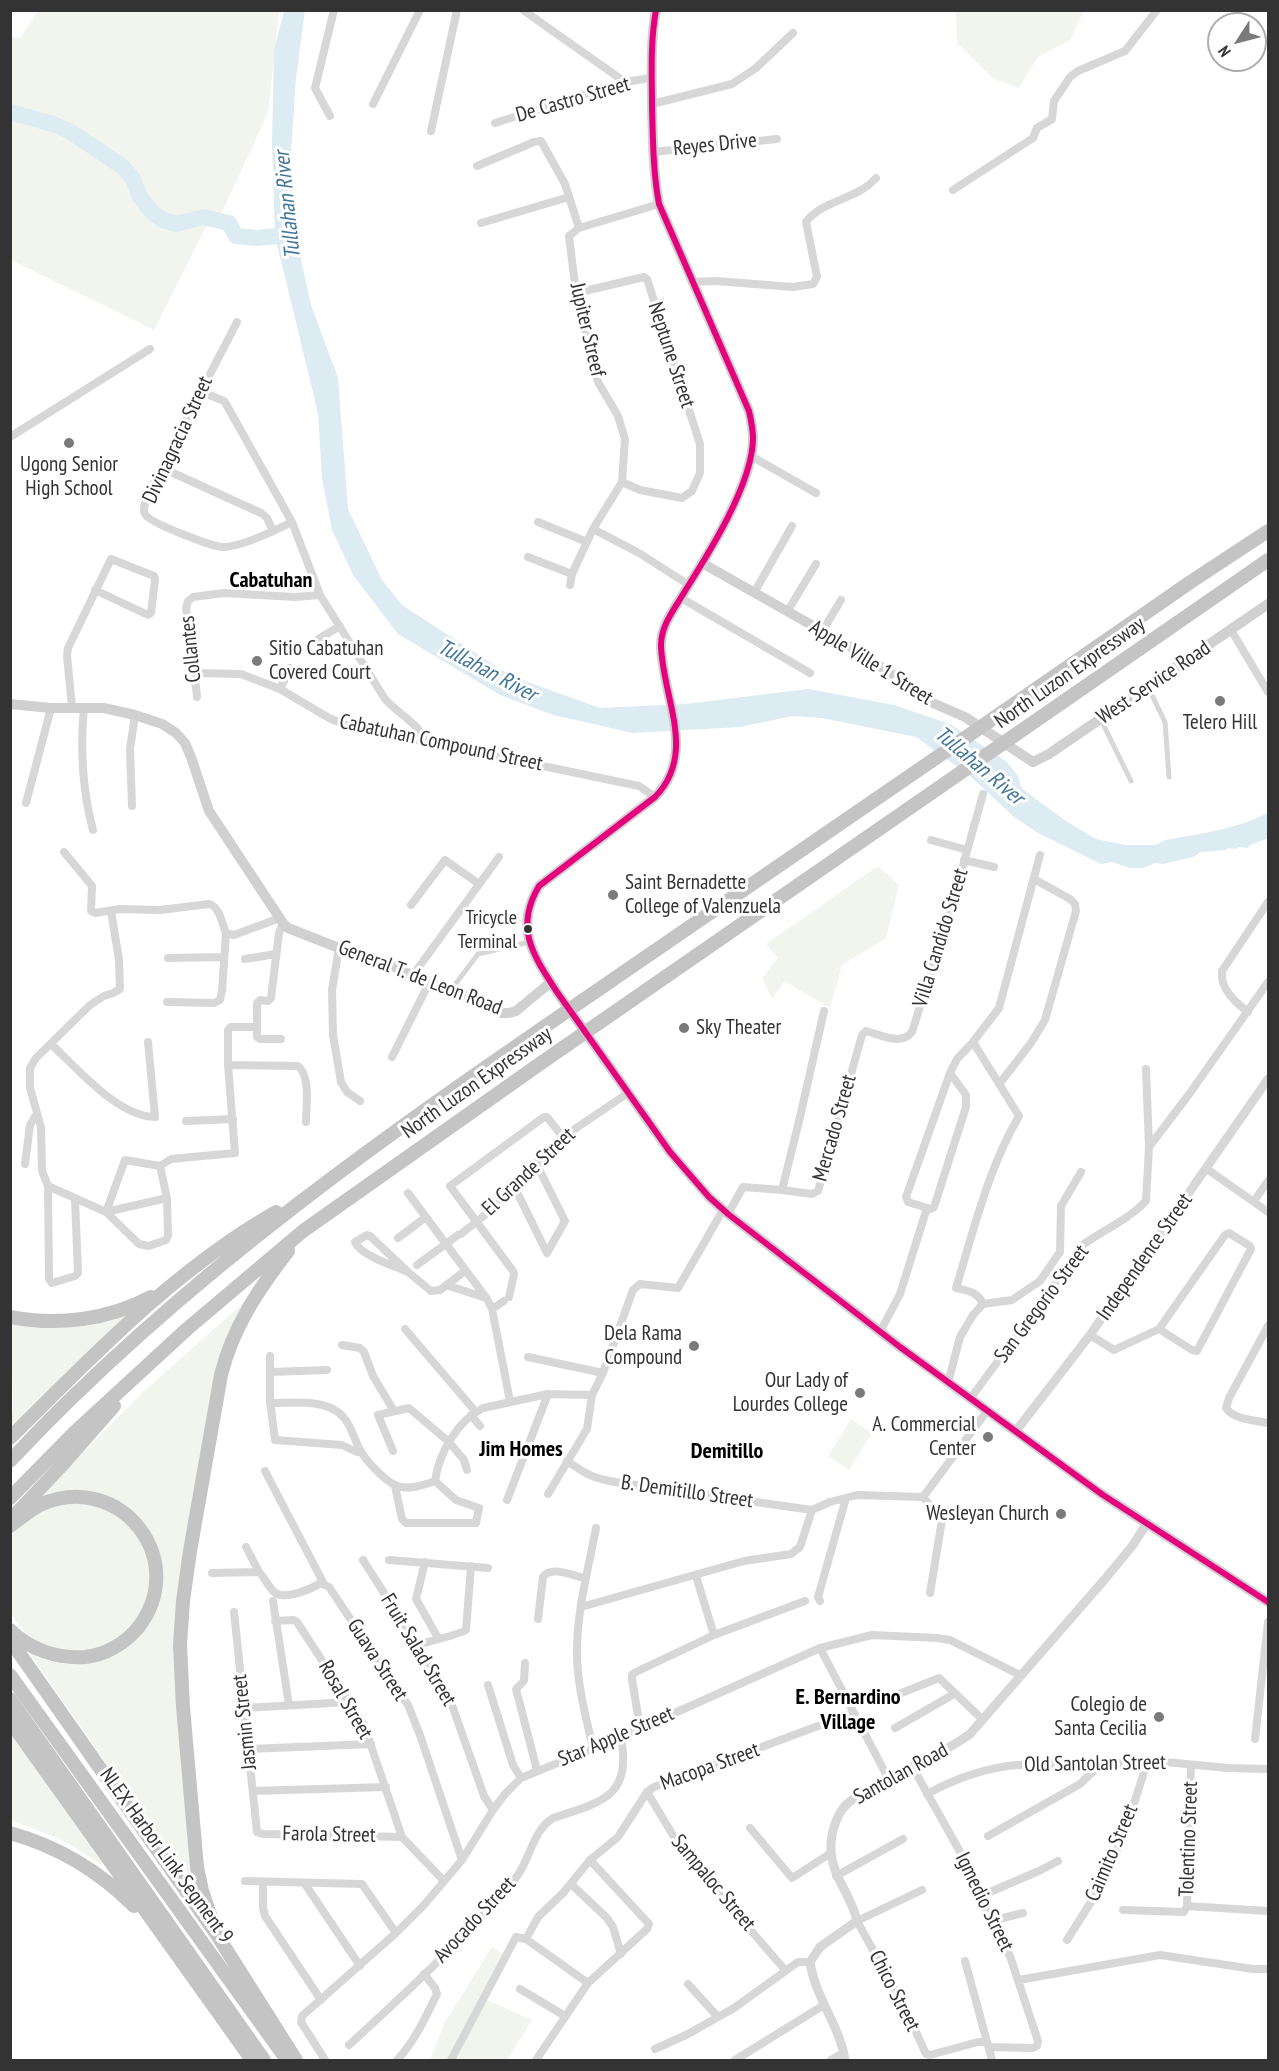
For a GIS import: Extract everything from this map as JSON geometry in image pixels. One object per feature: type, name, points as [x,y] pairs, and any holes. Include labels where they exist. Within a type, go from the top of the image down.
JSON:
[{"type":"highway","name":"North Luzon Expressway","points":[[10,1461],[112,1358],[171,1306],[357,1158],[527,1038],[1192,581],[1269,531]]},
{"type":"highway","name":"North Luzon Expressway","points":[[10,1497],[74,1433],[186,1329],[303,1232],[541,1063],[1269,560]]},
{"type":"highway","points":[[10,1438],[166,1289],[240,1233],[309,1194]]},
{"type":"highway","points":[[217,1935],[202,1891],[194,1843],[180,1645],[183,1601],[208,1446],[226,1353],[255,1296],[303,1232]]},
{"type":"highway","points":[[10,1317],[41,1321],[87,1319],[140,1303],[166,1289]]},
{"type":"highway","points":[[10,1520],[64,1463],[148,1366]]},
{"type":"highway","points":[[10,1526],[31,1511],[54,1501],[83,1497],[105,1502],[135,1521],[147,1537],[156,1562],[153,1598],[144,1619],[130,1637],[110,1650],[89,1656],[60,1657],[33,1647],[10,1630]]},
{"type":"highway","points":[[10,1640],[217,1935],[296,2061]]},
{"type":"highway","name":"NLEX Harbor Link Segment 9","points":[[10,1675],[286,2061]]},
{"type":"highway","name":"NLEX Harbor Link Segment 9","points":[[10,1699],[264,2061]]},
{"type":"highway","points":[[10,1721],[252,2061]]},
{"type":"highway","points":[[10,1833],[46,1845],[86,1868],[128,1899],[158,1929]]},
{"type":"main road","points":[[656,10],[653,26],[651,78],[654,179],[659,204],[748,411],[753,439],[751,456],[734,505],[664,626],[662,652],[677,738],[675,762],[671,774],[655,797],[539,886],[526,914],[529,942],[539,964],[554,987],[628,1093],[685,1170],[725,1212],[987,1412],[1103,1495],[1269,1602]]},
{"type":"main road","name":"Apple Ville 1 Street","points":[[702,563],[861,653],[897,678],[909,691],[919,697],[965,717],[1026,759],[1033,762],[1038,761]]},
{"type":"main road","name":"West Service Road","points":[[1038,761],[1269,604]]},
{"type":"main road","points":[[10,704],[51,708],[104,708],[162,724],[176,733],[184,742],[191,757],[210,811],[281,920]]},
{"type":"main road","name":"General T. de Leon Road","points":[[281,920],[296,931],[339,948],[372,957],[429,983],[474,999],[501,1013],[516,1011],[554,987]]},
{"type":"street","points":[[330,116],[315,88],[334,10]]},
{"type":"street","points":[[373,104],[420,10]]},
{"type":"street","points":[[431,131],[457,10]]},
{"type":"street","points":[[523,10],[625,82]]},
{"type":"street","points":[[953,190],[1033,138],[1037,128],[1052,119],[1054,101],[1070,77],[1078,71],[1125,51],[1157,10]]},
{"type":"street","points":[[652,104],[732,84],[756,68],[793,33]]},
{"type":"street","name":"De Castro Street","points":[[495,123],[625,82],[651,78]]},
{"type":"street","name":"Reyes Drive","points":[[653,152],[777,139]]},
{"type":"street","points":[[477,166],[539,140],[565,184],[579,228],[659,204]]},
{"type":"street","points":[[693,282],[717,281],[793,287],[813,284],[817,277],[806,222],[818,210],[846,199],[868,186],[876,178]]},
{"type":"street","points":[[481,223],[569,197]]},
{"type":"street","name":"Jupiter Streef","points":[[570,585],[572,574],[586,542],[622,482],[625,439],[618,416],[598,382],[576,293],[569,236],[579,228]]},
{"type":"street","name":"Neptune Street","points":[[576,293],[644,277],[647,279],[700,444],[700,474],[692,491],[682,498],[640,490],[622,482]]},
{"type":"street","name":"Divinagracia Street","points":[[237,322],[162,468],[144,507],[145,514],[150,519],[222,547],[246,542],[292,522]]},
{"type":"street","points":[[10,437],[150,350]]},
{"type":"street","points":[[202,392],[226,404],[292,522],[320,595],[385,699],[396,712],[418,728],[424,739]]},
{"type":"street","points":[[751,456],[816,493]]},
{"type":"street","points":[[162,468],[261,513],[267,518],[273,531]]},
{"type":"street","points":[[537,522],[586,542]]},
{"type":"street","points":[[754,593],[792,526]]},
{"type":"street","points":[[593,529],[639,553],[689,585]]},
{"type":"street","points":[[528,557],[572,574]]},
{"type":"street","points":[[72,707],[68,648],[95,590],[111,559],[154,576],[151,613],[144,614],[95,590]]},
{"type":"street","points":[[787,612],[816,564]]},
{"type":"street","name":"Collantes","points":[[197,697],[196,673],[193,667],[192,642],[186,608],[188,601],[193,597],[224,593],[284,597],[320,595]]},
{"type":"street","points":[[681,597],[810,673]]},
{"type":"street","points":[[822,632],[841,600]]},
{"type":"street","points":[[317,640],[340,626]]},
{"type":"street","points":[[1231,630],[1269,692]]},
{"type":"street","points":[[280,689],[290,668]]},
{"type":"street","name":"Cabatuhan Compound Street","points":[[196,673],[241,674],[280,689],[338,722],[639,786],[655,797]]},
{"type":"street","points":[[1148,687],[1165,722],[1169,777]]},
{"type":"street","points":[[84,707],[81,742],[82,772],[85,800],[93,830]]},
{"type":"street","points":[[26,803],[51,708]]},
{"type":"street","points":[[132,806],[130,749],[135,715]]},
{"type":"street","points":[[1101,720],[1131,782]]},
{"type":"street","name":"Villa Candido Street","points":[[864,1032],[897,1039],[908,1037],[912,1032],[952,905],[983,794]]},
{"type":"street","points":[[931,840],[967,850]]},
{"type":"street","points":[[64,852],[92,886],[91,911],[100,913],[120,909],[160,910],[209,904],[217,910],[226,933],[220,1000],[214,1003],[167,1002]]},
{"type":"street","points":[[950,1073],[966,1095],[966,1107],[934,1207],[931,1209],[908,1202],[906,1197],[950,1073],[957,1059],[999,1008],[1040,855]]},
{"type":"street","points":[[413,975],[499,856]]},
{"type":"street","points":[[411,905],[445,860],[479,884]]},
{"type":"street","points":[[964,860],[994,867]]},
{"type":"street","points":[[1000,1083],[1031,1043],[1045,1020],[1076,911],[1075,904],[1070,899],[1034,879]]},
{"type":"street","points":[[1248,1012],[1228,993],[1221,979],[1222,971],[1269,902]]},
{"type":"street","points":[[75,1199],[78,1273],[52,1283],[49,1279],[48,1186],[42,1171],[40,1127],[30,1088],[30,1068],[36,1058],[90,1005],[120,989],[119,960],[111,911]]},
{"type":"street","points":[[226,933],[234,935],[281,920],[271,998],[268,1001],[260,1000],[257,1003],[256,1027],[257,1037],[260,1039],[281,1039]]},
{"type":"street","points":[[451,990],[478,954],[529,942]]},
{"type":"street","points":[[339,948],[332,990],[333,1035],[341,1082],[347,1092],[360,1101]]},
{"type":"street","points":[[245,959],[276,954]]},
{"type":"street","points":[[168,958],[224,957]]},
{"type":"street","points":[[1149,1147],[1269,982]]},
{"type":"street","points":[[392,1056],[429,983]]},
{"type":"street","points":[[782,1190],[801,1117],[824,1011]]},
{"type":"street","points":[[106,1212],[125,1160],[160,1166],[171,1159],[235,1153],[228,1065],[228,1028],[256,1027]]},
{"type":"street","name":"Mercado Street","points":[[725,1212],[744,1187],[812,1194],[818,1191],[864,1032]]},
{"type":"street","points":[[51,1044],[117,1104],[145,1117],[155,1117],[148,1042]]},
{"type":"street","points":[[973,1042],[1019,1116],[992,1169],[956,1288],[975,1294],[980,1297],[983,1304]]},
{"type":"street","points":[[228,1065],[298,1065],[303,1071],[306,1086],[306,1122]]},
{"type":"street","points":[[1146,1069],[1149,1147]]},
{"type":"street","name":"Independence Street","points":[[1016,1431],[1090,1335],[1269,1079]]},
{"type":"street","name":"El Grande Street","points":[[417,1265],[476,1222],[515,1188],[536,1162],[562,1137],[628,1093]]},
{"type":"street","points":[[25,1164],[30,1125],[36,1115]]},
{"type":"street","points":[[492,1309],[506,1299],[513,1271],[450,1186],[544,1118],[551,1120],[562,1137]]},
{"type":"street","points":[[186,1121],[233,1119]]},
{"type":"street","name":"San Gregorio Street","points":[[970,1399],[1084,1244],[1105,1229],[1133,1215],[1146,1201],[1149,1147]]},
{"type":"street","points":[[515,1188],[547,1253],[565,1221],[536,1162]]},
{"type":"street","points":[[48,1186],[106,1212],[136,1242],[149,1246],[167,1238],[167,1198],[160,1166]]},
{"type":"street","points":[[1207,1169],[1269,1212]]},
{"type":"street","points":[[948,1383],[960,1337],[966,1324],[983,1304],[1012,1300],[1040,1281],[1060,1252],[1062,1206],[1081,1172]]},
{"type":"street","points":[[1254,1201],[1269,1180]]},
{"type":"street","points":[[408,1193],[488,1299],[492,1309],[510,1401]]},
{"type":"street","points":[[106,1212],[167,1198]]},
{"type":"street","points":[[880,1332],[900,1294],[927,1208]]},
{"type":"street","points":[[548,1494],[587,1429],[592,1395],[603,1373],[636,1286],[640,1284],[678,1288],[725,1212]]},
{"type":"street","points":[[398,1238],[426,1217]]},
{"type":"street","points":[[1090,1335],[1114,1350],[1159,1329],[1223,1238],[1229,1233],[1249,1244],[1251,1250],[1197,1351],[1159,1329]]},
{"type":"street","points":[[408,1272],[366,1253],[358,1248],[355,1242],[361,1237],[370,1236],[431,1291],[435,1292],[465,1271]]},
{"type":"street","points":[[446,1285],[488,1299]]},
{"type":"street","points":[[1269,1326],[1229,1398],[1226,1408],[1237,1417],[1269,1423]]},
{"type":"street","points":[[405,1329],[473,1413],[480,1426]]},
{"type":"street","points":[[342,1346],[360,1348],[364,1352],[373,1376],[394,1411]]},
{"type":"street","points":[[270,1356],[270,1403],[275,1440],[342,1445],[357,1452],[361,1451]]},
{"type":"street","points":[[528,1357],[603,1373]]},
{"type":"street","points":[[270,1372],[327,1370]]},
{"type":"street","points":[[435,1481],[438,1464],[449,1442],[473,1413],[510,1401],[548,1394],[592,1395]]},
{"type":"street","points":[[507,1500],[548,1394]]},
{"type":"street","points":[[270,1403],[319,1404],[336,1410],[348,1423],[361,1451],[374,1468],[395,1486],[402,1519],[406,1523],[476,1523],[479,1508],[456,1500],[435,1481]]},
{"type":"street","points":[[393,1451],[378,1415],[409,1408],[449,1442],[465,1460],[467,1470]]},
{"type":"street","points":[[923,1497],[987,1412]]},
{"type":"street","name":"B. Demitillo Street","points":[[567,1461],[594,1478],[812,1510]]},
{"type":"street","name":"Guava Street","points":[[265,1471],[324,1584],[329,1587],[408,1706],[462,1860]]},
{"type":"street","points":[[395,1486],[415,1487],[435,1481]]},
{"type":"street","points":[[581,1607],[744,1561],[791,1554],[800,1547],[812,1510],[846,1498],[880,1495],[923,1497],[942,1520],[930,1593]]},
{"type":"street","points":[[820,1601],[818,1597],[846,1498]]},
{"type":"street","name":"Santolan Road","points":[[856,1921],[855,1912],[836,1876],[831,1853],[831,1841],[841,1811],[852,1799],[970,1734],[1105,1579],[1133,1545],[1146,1523]]},
{"type":"street","points":[[592,1748],[577,1658],[585,1578],[596,1528]]},
{"type":"street","points":[[246,1547],[258,1572],[274,1592],[282,1595],[306,1592],[321,1583],[324,1584]]},
{"type":"street","name":"Fruit Salad Street","points":[[363,1560],[442,1684],[453,1708],[484,1796],[493,1810]]},
{"type":"street","points":[[389,1560],[488,1568]]},
{"type":"street","points":[[425,1562],[416,1599],[438,1638]]},
{"type":"street","points":[[417,1645],[466,1630],[471,1566]]},
{"type":"street","points":[[538,1619],[543,1577],[546,1573],[552,1571],[585,1578]]},
{"type":"street","points":[[212,1573],[258,1572]]},
{"type":"street","points":[[696,1576],[714,1635]]},
{"type":"street","points":[[273,1601],[289,1705]]},
{"type":"street","points":[[640,1728],[632,1675],[714,1635],[805,1601]]},
{"type":"street","name":"Jasmin Street","points":[[234,1612],[257,1832]]},
{"type":"street","name":"Rosal Street","points":[[275,1620],[297,1622],[364,1725],[402,1837]]},
{"type":"street","points":[[1255,1739],[1269,1622]]},
{"type":"street","name":"Star Apple Street","points":[[325,2061],[300,2019],[396,1933],[444,1881],[462,1860],[493,1810],[521,1778],[621,1737],[820,1648],[872,1635],[950,1640],[1020,1675]]},
{"type":"street","points":[[820,1648],[888,1778]]},
{"type":"street","points":[[525,1663],[524,1681],[516,1689],[537,1770]]},
{"type":"street","points":[[884,1700],[939,1678],[983,1720]]},
{"type":"street","points":[[488,1685],[513,1766],[521,1778]]},
{"type":"street","points":[[895,1728],[954,1694]]},
{"type":"street","points":[[244,1708],[349,1702]]},
{"type":"street","name":"Macopa Street","points":[[526,1940],[538,1917],[571,1884],[590,1860],[618,1837],[647,1792],[654,1787],[854,1713]]},
{"type":"street","name":"Avocado Street","points":[[349,2045],[441,1958],[518,1876],[531,1847],[548,1821],[595,1805],[612,1793],[619,1784],[625,1758],[621,1737]]},
{"type":"street","points":[[249,1749],[371,1744]]},
{"type":"street","points":[[988,1836],[1080,1784],[1103,1762]]},
{"type":"street","name":"Old Santolan Street","points":[[927,1794],[948,1782],[993,1767],[1147,1762],[1269,1769]]},
{"type":"street","name":"Caimito Street","points":[[1067,1940],[1106,1878],[1130,1816],[1147,1762]]},
{"type":"street","name":"Tolentino Street","points":[[1185,1909],[1191,1765]]},
{"type":"street","name":"Igmedio Street","points":[[912,1766],[959,1850],[991,1921],[1010,1956],[1038,2040],[1037,2046],[1033,2048],[987,2044]]},
{"type":"street","points":[[253,1791],[386,1787]]},
{"type":"street","name":"Sampaloc Street","points":[[647,1792],[674,1837],[703,1875],[785,1970]]},
{"type":"street","points":[[750,1828],[792,1878],[831,1853]]},
{"type":"street","name":"Farola Street","points":[[257,1832],[402,1837]]},
{"type":"street","points":[[402,1837],[444,1881]]},
{"type":"street","points":[[836,1876],[903,1839]]},
{"type":"street","points":[[536,2061],[588,1983],[647,1929],[649,1924],[590,1860]]},
{"type":"street","points":[[981,1896],[1058,1861]]},
{"type":"street","points":[[245,1881],[362,1884],[396,1933]]},
{"type":"street","points":[[263,1882],[265,1916],[321,2000]]},
{"type":"street","points":[[305,1884],[360,1966]]},
{"type":"street","points":[[571,1884],[607,1918],[613,1927],[621,1954]]},
{"type":"street","points":[[831,2061],[844,2057],[813,1983],[810,1962],[820,1947],[856,1921],[922,1890]]},
{"type":"street","points":[[1123,1910],[1269,1911]]},
{"type":"street","points":[[991,1921],[1023,1913]]},
{"type":"street","name":"Chico Street","points":[[856,1921],[906,2010],[926,2054],[930,2055],[978,2042],[987,2044]]},
{"type":"street","points":[[451,2061],[514,1939],[518,1937],[526,1940],[588,1983]]},
{"type":"street","points":[[1019,1980],[1160,1955],[1253,1969],[1269,1969]]},
{"type":"street","points":[[965,1961],[992,2061]]},
{"type":"street","points":[[656,2049],[734,2008],[798,1962],[810,1962]]},
{"type":"street","name":"Avocado Street","points":[[396,2061],[417,2035],[437,1995],[437,1991],[424,1974]]},
{"type":"street","points":[[688,1984],[718,2017]]},
{"type":"street","points":[[520,1989],[565,2016]]},
{"type":"street","points":[[735,2061],[824,2005]]},
{"type":"shaded area","points":[[273,10],[279,12],[268,113],[220,216],[201,214],[182,220],[165,217],[146,201],[139,178],[127,165],[79,130],[11,110],[10,37],[20,38],[38,11]]},
{"type":"shaded area","points":[[1084,10],[1070,40],[1038,57],[1019,88],[994,79],[957,43],[956,13],[951,11]]},
{"type":"shaded area","points":[[11,117],[42,123],[69,133],[115,165],[129,178],[138,207],[162,225],[173,229],[208,223],[154,330],[11,260]]},
{"type":"shaded area","points":[[878,866],[899,885],[886,938],[842,965],[830,1008],[784,981],[772,999],[762,978],[778,958],[766,944]]},
{"type":"shaded area","points":[[252,1295],[232,1330],[180,1600],[200,1899],[25,1646],[35,1656],[44,1660],[63,1664],[80,1664],[141,1633],[149,1623],[157,1605],[162,1584],[161,1564],[155,1544],[145,1527],[131,1512],[114,1500],[95,1493],[69,1492],[30,1506],[141,1394]]},
{"type":"shaded area","points":[[133,1313],[11,1431],[13,1406],[11,1324],[72,1325]]},
{"type":"shaded area","points":[[851,1419],[872,1433],[849,1470],[828,1456]]},
{"type":"shaded area","points":[[85,1503],[113,1512],[142,1544],[150,1566],[150,1589],[143,1611],[129,1629],[110,1643],[86,1650],[59,1649],[45,1645],[32,1637],[20,1627],[12,1615],[11,1533],[45,1510],[63,1505]]},
{"type":"shaded area","points":[[11,1734],[104,1866],[60,1839],[11,1820]]},
{"type":"shaded area","points":[[492,1947],[508,1958],[481,1997],[532,2020],[507,2060],[430,2060],[445,2022]]},
{"type":"water","name":"Tullahan River","points":[[284,11],[305,11],[296,78],[291,152],[293,223],[311,305],[338,378],[348,509],[382,580],[402,605],[511,676],[600,708],[686,704],[808,689],[894,705],[950,724],[1007,762],[1018,776],[1021,788],[1066,821],[1096,839],[1125,845],[1156,845],[1165,840],[1231,827],[1268,813],[1268,838],[1248,848],[1201,852],[1193,857],[1163,864],[1155,863],[1143,868],[1130,868],[1112,862],[1101,864],[1038,833],[1014,817],[970,776],[916,737],[822,718],[793,716],[740,727],[633,733],[553,715],[500,695],[398,634],[353,575],[332,530],[322,478],[318,413],[275,236],[272,142],[274,50]]},
{"type":"waterway","name":"Tullahan River","points":[[10,112],[53,124],[71,132],[123,167],[133,179],[140,197],[153,213],[163,220],[176,224],[203,217],[229,223],[236,236],[257,238],[286,235]]},
{"type":"transit line","points":[[656,10],[652,47],[652,107],[654,168],[659,204],[749,411],[753,435],[751,456],[746,476],[728,517],[663,631],[661,645],[663,665],[676,743],[674,762],[668,780],[655,797],[539,886],[532,901],[527,928],[534,953],[557,992],[670,1152],[709,1197],[728,1214],[900,1347],[1103,1495],[1268,1602]]},
{"type":"place","name":"Ugong Senior High School","points":[[69,443]]},
{"type":"place","name":"Sitio Cabatuhan Covered Court","points":[[257,661]]},
{"type":"place","name":"Telero Hill","points":[[1220,701]]},
{"type":"place","name":"Saint Bernadette College of Valenzuela","points":[[613,895]]},
{"type":"place","name":"Tricycle Terminal","points":[[528,929]]},
{"type":"place","name":"Sky Theater","points":[[684,1028]]},
{"type":"place","name":"Dela Rama Compound","points":[[694,1346]]},
{"type":"place","name":"Our Lady of Lourdes College","points":[[860,1393]]},
{"type":"place","name":"A. Commercial Center","points":[[988,1437]]},
{"type":"place","name":"Wesleyan Church","points":[[1061,1514]]},
{"type":"place","name":"Colegio de Santa Cecilia","points":[[1159,1717]]},
{"type":"district","name":"Cabatuhan","points":[[271,581]]},
{"type":"district","name":"Jim Homes","points":[[521,1450]]},
{"type":"district","name":"Demitillo","points":[[727,1452]]},
{"type":"district","name":"E. Bernardino Village","points":[[848,1710]]}]
